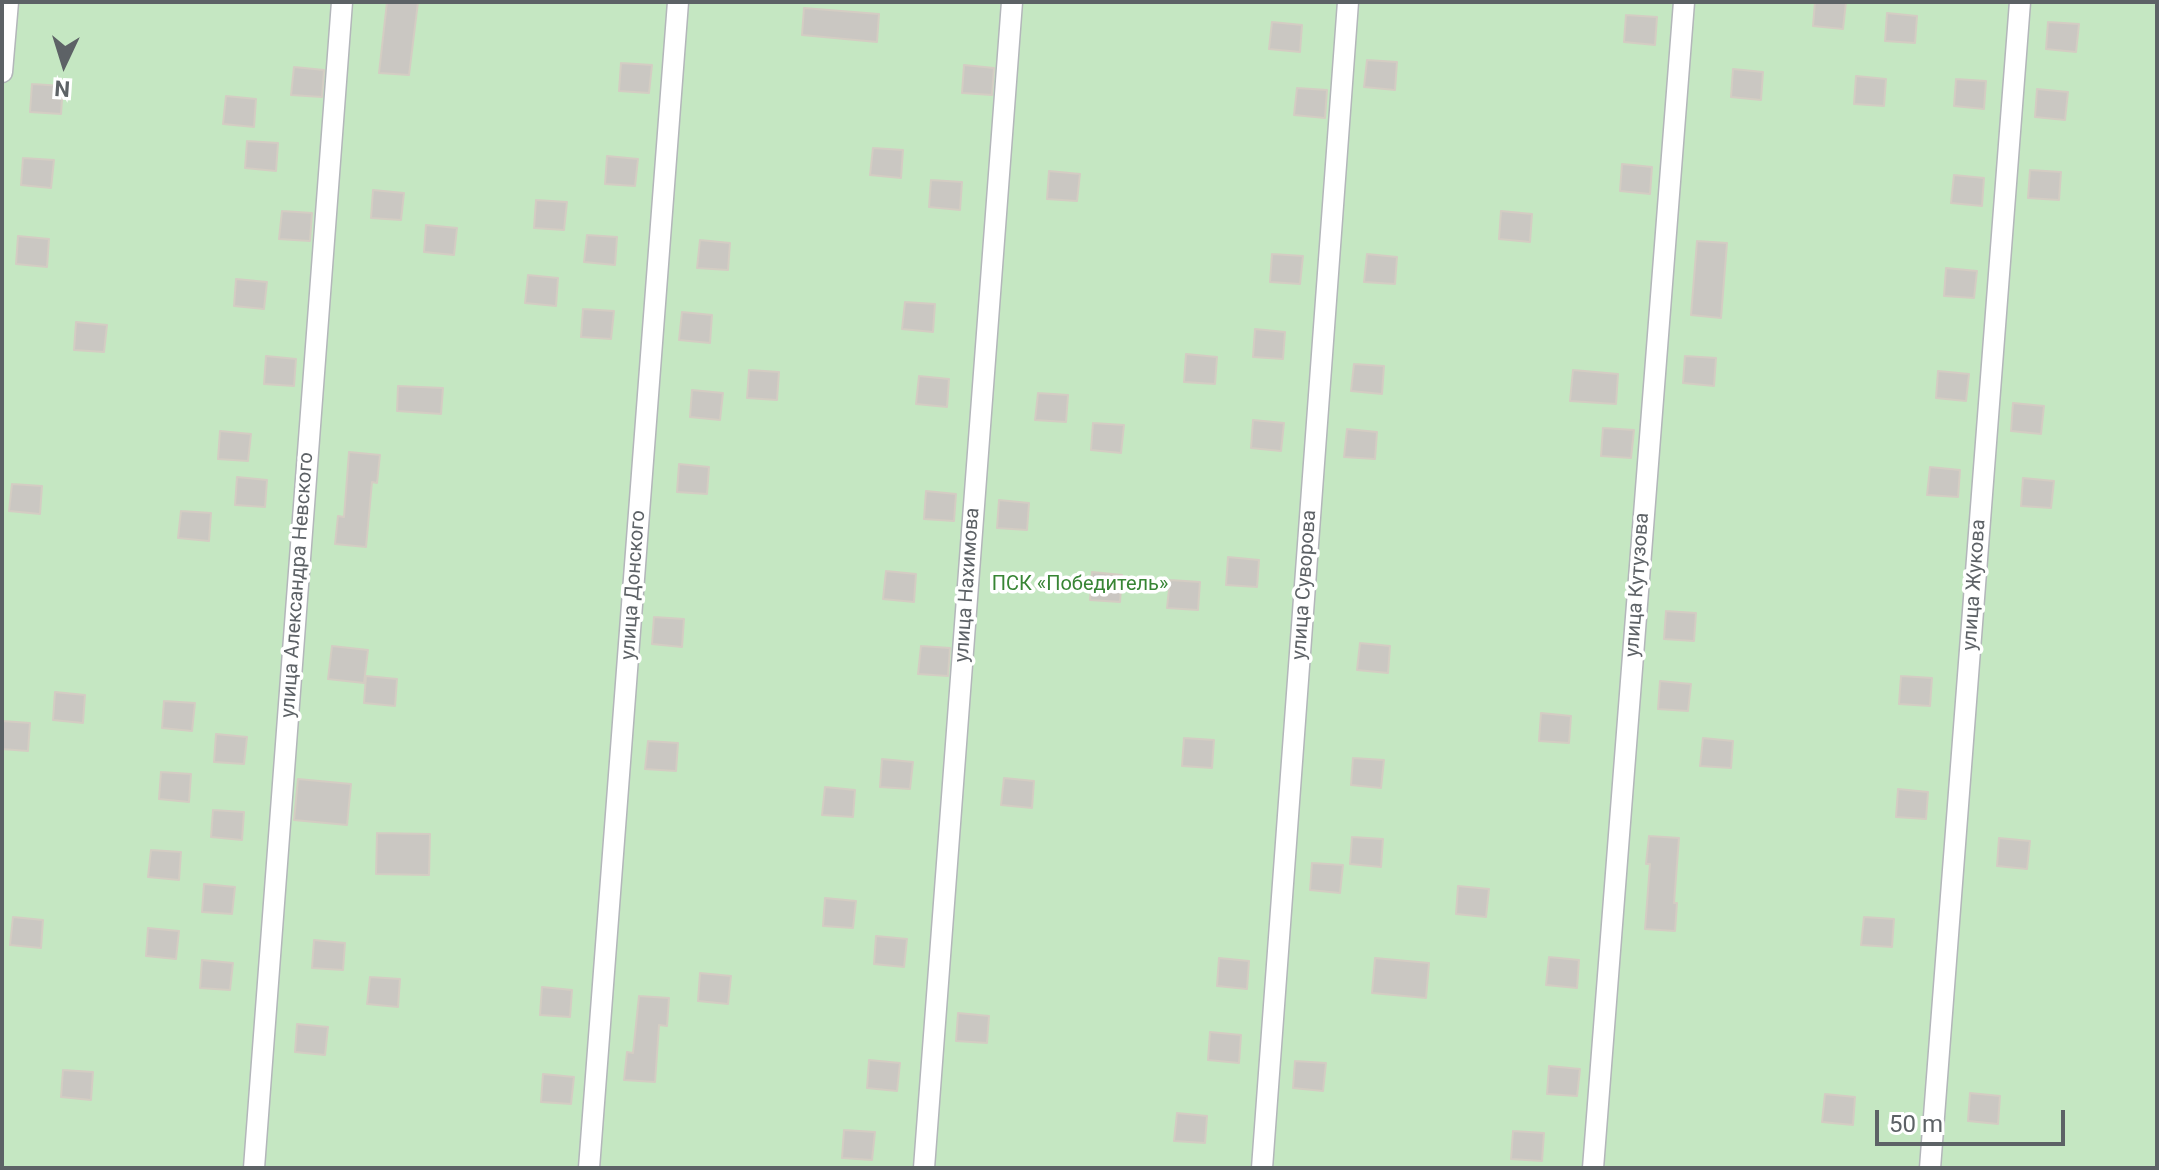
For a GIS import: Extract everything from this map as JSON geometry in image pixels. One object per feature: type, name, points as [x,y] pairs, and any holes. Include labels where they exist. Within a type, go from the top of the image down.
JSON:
[{"type":"street","points":[[2,72],[8,2]]},
{"type":"street","name":"улица Александра Невского","points":[[254,1168],[342,2]]},
{"type":"street","name":"улица Донского","points":[[589,1168],[678,2]]},
{"type":"street","name":"улица Нахимова","points":[[924,1168],[1012,2]]},
{"type":"street","name":"улица Суворова","points":[[1262,1168],[1348,2]]},
{"type":"street","name":"улица Кутузова","points":[[1593,1168],[1684,2]]},
{"type":"street","name":"улица Жукова","points":[[1930,1168],[2020,2]]},
{"type":"green space","name":"ПСК «Победитель»","points":[[2,2],[2157,2],[2157,1168],[2,1168]]},
{"type":"building","points":[[387,2],[418,2],[409,75],[379,73]]},
{"type":"building","points":[[1815,2],[1846,2],[1843,29],[1813,26]]},
{"type":"building","points":[[804,8],[879,14],[877,42],[802,35]]},
{"type":"building","points":[[1887,13],[1917,16],[1915,43],[1885,41]]},
{"type":"building","points":[[1626,15],[1657,17],[1655,45],[1624,42]]},
{"type":"building","points":[[1272,22],[1302,25],[1300,52],[1269,49]]},
{"type":"building","points":[[2048,22],[2079,24],[2076,52],[2046,49]]},
{"type":"building","points":[[1367,60],[1397,62],[1395,90],[1364,87]]},
{"type":"building","points":[[621,63],[652,65],[649,93],[619,91]]},
{"type":"building","points":[[964,65],[994,68],[992,95],[962,93]]},
{"type":"building","points":[[294,67],[324,70],[322,97],[291,95]]},
{"type":"building","points":[[1733,69],[1763,72],[1761,100],[1731,97]]},
{"type":"building","points":[[1856,76],[1886,79],[1884,106],[1854,104]]},
{"type":"building","points":[[1956,79],[1986,81],[1984,109],[1954,106]]},
{"type":"building","points":[[32,84],[63,86],[61,114],[30,112]]},
{"type":"building","points":[[1297,88],[1327,90],[1325,118],[1294,115]]},
{"type":"building","points":[[2037,89],[2068,92],[2065,120],[2035,117]]},
{"type":"building","points":[[226,96],[256,99],[254,127],[223,124]]},
{"type":"building","points":[[247,141],[278,143],[276,171],[245,168]]},
{"type":"building","points":[[873,148],[903,150],[901,178],[870,175]]},
{"type":"building","points":[[607,156],[638,159],[635,186],[605,184]]},
{"type":"building","points":[[23,158],[54,160],[51,188],[21,185]]},
{"type":"building","points":[[1622,164],[1652,167],[1650,194],[1620,191]]},
{"type":"building","points":[[2030,170],[2061,172],[2059,200],[2028,198]]},
{"type":"building","points":[[1049,171],[1080,174],[1077,201],[1047,199]]},
{"type":"building","points":[[1954,175],[1984,178],[1982,206],[1951,203]]},
{"type":"building","points":[[931,180],[962,182],[960,210],[929,207]]},
{"type":"building","points":[[373,190],[404,193],[401,220],[371,218]]},
{"type":"building","points":[[536,200],[567,202],[564,230],[534,228]]},
{"type":"building","points":[[282,211],[312,213],[310,241],[279,239]]},
{"type":"building","points":[[1501,211],[1532,214],[1530,242],[1499,239]]},
{"type":"building","points":[[426,225],[457,228],[454,255],[424,252]]},
{"type":"building","points":[[587,235],[617,237],[615,265],[584,262]]},
{"type":"building","points":[[18,236],[49,239],[47,267],[16,264]]},
{"type":"building","points":[[700,240],[730,243],[728,270],[697,268]]},
{"type":"building","points":[[1697,241],[1727,243],[1721,318],[1691,315]]},
{"type":"building","points":[[1272,254],[1303,256],[1300,284],[1270,282]]},
{"type":"building","points":[[1367,254],[1397,257],[1395,284],[1364,282]]},
{"type":"building","points":[[1946,268],[1977,271],[1974,298],[1944,296]]},
{"type":"building","points":[[528,275],[558,278],[556,306],[525,303]]},
{"type":"building","points":[[236,279],[267,282],[264,309],[234,306]]},
{"type":"building","points":[[905,302],[935,304],[933,332],[902,329]]},
{"type":"building","points":[[583,309],[614,311],[611,339],[581,337]]},
{"type":"building","points":[[682,312],[712,315],[710,343],[679,340]]},
{"type":"building","points":[[76,322],[107,325],[104,352],[74,350]]},
{"type":"building","points":[[1255,329],[1285,332],[1283,359],[1253,357]]},
{"type":"building","points":[[1186,354],[1217,357],[1215,384],[1184,382]]},
{"type":"building","points":[[266,356],[296,359],[294,386],[264,384]]},
{"type":"building","points":[[1685,356],[1716,358],[1714,386],[1683,383]]},
{"type":"building","points":[[1354,364],[1384,366],[1382,394],[1351,391]]},
{"type":"building","points":[[749,370],[779,372],[777,400],[747,398]]},
{"type":"building","points":[[1573,370],[1618,374],[1616,404],[1570,401]]},
{"type":"building","points":[[1938,371],[1969,374],[1966,401],[1936,398]]},
{"type":"building","points":[[919,376],[949,379],[947,407],[916,404]]},
{"type":"building","points":[[398,386],[443,388],[441,414],[397,411]]},
{"type":"building","points":[[692,390],[723,393],[720,420],[690,417]]},
{"type":"building","points":[[1038,393],[1068,395],[1066,422],[1035,420]]},
{"type":"building","points":[[2013,403],[2044,406],[2041,434],[2011,431]]},
{"type":"building","points":[[1253,420],[1284,423],[1281,451],[1251,448]]},
{"type":"building","points":[[1093,423],[1124,425],[1121,453],[1091,450]]},
{"type":"building","points":[[1603,428],[1634,430],[1631,458],[1601,456]]},
{"type":"building","points":[[1347,429],[1377,432],[1375,459],[1344,457]]},
{"type":"building","points":[[220,431],[251,434],[248,461],[218,459]]},
{"type":"building","points":[[349,452],[380,455],[377,483],[372,482],[366,547],[335,544],[338,516],[344,517]]},
{"type":"building","points":[[679,464],[709,467],[707,494],[677,492]]},
{"type":"building","points":[[1930,467],[1960,470],[1958,497],[1927,495]]},
{"type":"building","points":[[237,477],[267,480],[265,507],[235,505]]},
{"type":"building","points":[[2023,478],[2054,481],[2051,508],[2021,506]]},
{"type":"building","points":[[12,484],[42,486],[40,514],[9,511]]},
{"type":"building","points":[[926,491],[956,494],[954,521],[924,519]]},
{"type":"building","points":[[999,500],[1029,503],[1027,530],[997,528]]},
{"type":"building","points":[[181,511],[211,513],[209,541],[178,538]]},
{"type":"building","points":[[1228,557],[1259,560],[1257,587],[1226,585]]},
{"type":"building","points":[[886,571],[916,574],[914,602],[883,599]]},
{"type":"building","points":[[1092,572],[1122,575],[1120,602],[1090,600]]},
{"type":"building","points":[[1170,580],[1200,582],[1198,610],[1167,608]]},
{"type":"building","points":[[1666,611],[1696,613],[1694,641],[1664,639]]},
{"type":"building","points":[[654,617],[684,619],[682,647],[652,644]]},
{"type":"building","points":[[1360,643],[1390,646],[1388,673],[1357,670]]},
{"type":"building","points":[[332,646],[368,650],[364,683],[328,679]]},
{"type":"building","points":[[921,646],[950,648],[948,676],[918,674]]},
{"type":"building","points":[[366,676],[397,679],[395,706],[364,703]]},
{"type":"building","points":[[1901,676],[1932,678],[1930,706],[1899,704]]},
{"type":"building","points":[[1660,681],[1691,684],[1688,711],[1658,709]]},
{"type":"building","points":[[55,692],[85,695],[83,723],[53,720]]},
{"type":"building","points":[[164,701],[195,703],[192,731],[162,728]]},
{"type":"building","points":[[1541,713],[1571,716],[1569,743],[1539,741]]},
{"type":"building","points":[[2,721],[30,723],[28,751],[2,749]]},
{"type":"building","points":[[216,734],[247,737],[244,764],[214,762]]},
{"type":"building","points":[[1184,738],[1214,740],[1212,768],[1182,766]]},
{"type":"building","points":[[1703,738],[1733,741],[1731,768],[1700,766]]},
{"type":"building","points":[[648,741],[678,743],[676,771],[645,769]]},
{"type":"building","points":[[1353,758],[1384,760],[1381,788],[1351,785]]},
{"type":"building","points":[[882,759],[913,762],[910,789],[880,787]]},
{"type":"building","points":[[161,772],[191,774],[189,802],[159,799]]},
{"type":"building","points":[[1004,778],[1034,781],[1032,808],[1001,805]]},
{"type":"building","points":[[298,779],[351,784],[347,825],[294,820]]},
{"type":"building","points":[[825,787],[855,790],[853,817],[822,815]]},
{"type":"building","points":[[1898,789],[1928,792],[1926,819],[1896,817]]},
{"type":"building","points":[[213,810],[244,812],[242,840],[211,837]]},
{"type":"building","points":[[377,833],[430,834],[429,875],[376,874]]},
{"type":"building","points":[[1649,836],[1679,838],[1675,931],[1645,929]]},
{"type":"building","points":[[1352,837],[1383,839],[1381,867],[1350,864]]},
{"type":"building","points":[[1999,838],[2030,841],[2027,869],[1997,866]]},
{"type":"building","points":[[151,850],[181,852],[179,880],[148,877]]},
{"type":"building","points":[[1312,863],[1343,865],[1340,893],[1310,890]]},
{"type":"building","points":[[204,884],[235,887],[232,914],[202,912]]},
{"type":"building","points":[[1458,886],[1489,889],[1486,917],[1456,914]]},
{"type":"building","points":[[825,898],[856,901],[853,928],[823,926]]},
{"type":"building","points":[[13,917],[43,920],[41,948],[10,945]]},
{"type":"building","points":[[1864,917],[1894,919],[1892,947],[1861,945]]},
{"type":"building","points":[[148,928],[179,931],[176,959],[146,956]]},
{"type":"building","points":[[876,936],[907,939],[904,967],[874,964]]},
{"type":"building","points":[[314,940],[345,943],[343,970],[312,968]]},
{"type":"building","points":[[1549,957],[1579,960],[1577,988],[1546,985]]},
{"type":"building","points":[[1219,958],[1249,961],[1247,989],[1217,986]]},
{"type":"building","points":[[1375,958],[1429,963],[1426,998],[1372,993]]},
{"type":"building","points":[[202,960],[233,963],[230,990],[200,988]]},
{"type":"building","points":[[700,973],[731,976],[728,1004],[698,1001]]},
{"type":"building","points":[[370,977],[400,979],[398,1007],[367,1004]]},
{"type":"building","points":[[542,987],[572,990],[570,1017],[540,1015]]},
{"type":"building","points":[[639,996],[669,998],[667,1026],[659,1025],[655,1082],[624,1080],[627,1052],[633,1053]]},
{"type":"building","points":[[958,1013],[989,1016],[987,1043],[956,1041]]},
{"type":"building","points":[[297,1024],[328,1027],[325,1055],[295,1052]]},
{"type":"building","points":[[1210,1032],[1241,1035],[1239,1063],[1208,1060]]},
{"type":"building","points":[[869,1060],[900,1063],[897,1091],[867,1088]]},
{"type":"building","points":[[1295,1061],[1326,1063],[1323,1091],[1293,1088]]},
{"type":"building","points":[[1549,1066],[1580,1069],[1577,1096],[1547,1094]]},
{"type":"building","points":[[63,1070],[93,1072],[91,1100],[61,1097]]},
{"type":"building","points":[[543,1074],[574,1077],[571,1104],[541,1102]]},
{"type":"building","points":[[1970,1093],[2000,1096],[1998,1124],[1968,1121]]},
{"type":"building","points":[[1825,1094],[1855,1097],[1853,1125],[1822,1122]]},
{"type":"building","points":[[1177,1113],[1207,1116],[1205,1143],[1174,1141]]},
{"type":"building","points":[[844,1130],[875,1132],[872,1160],[842,1158]]},
{"type":"building","points":[[1513,1131],[1544,1133],[1542,1161],[1511,1159]]}]
